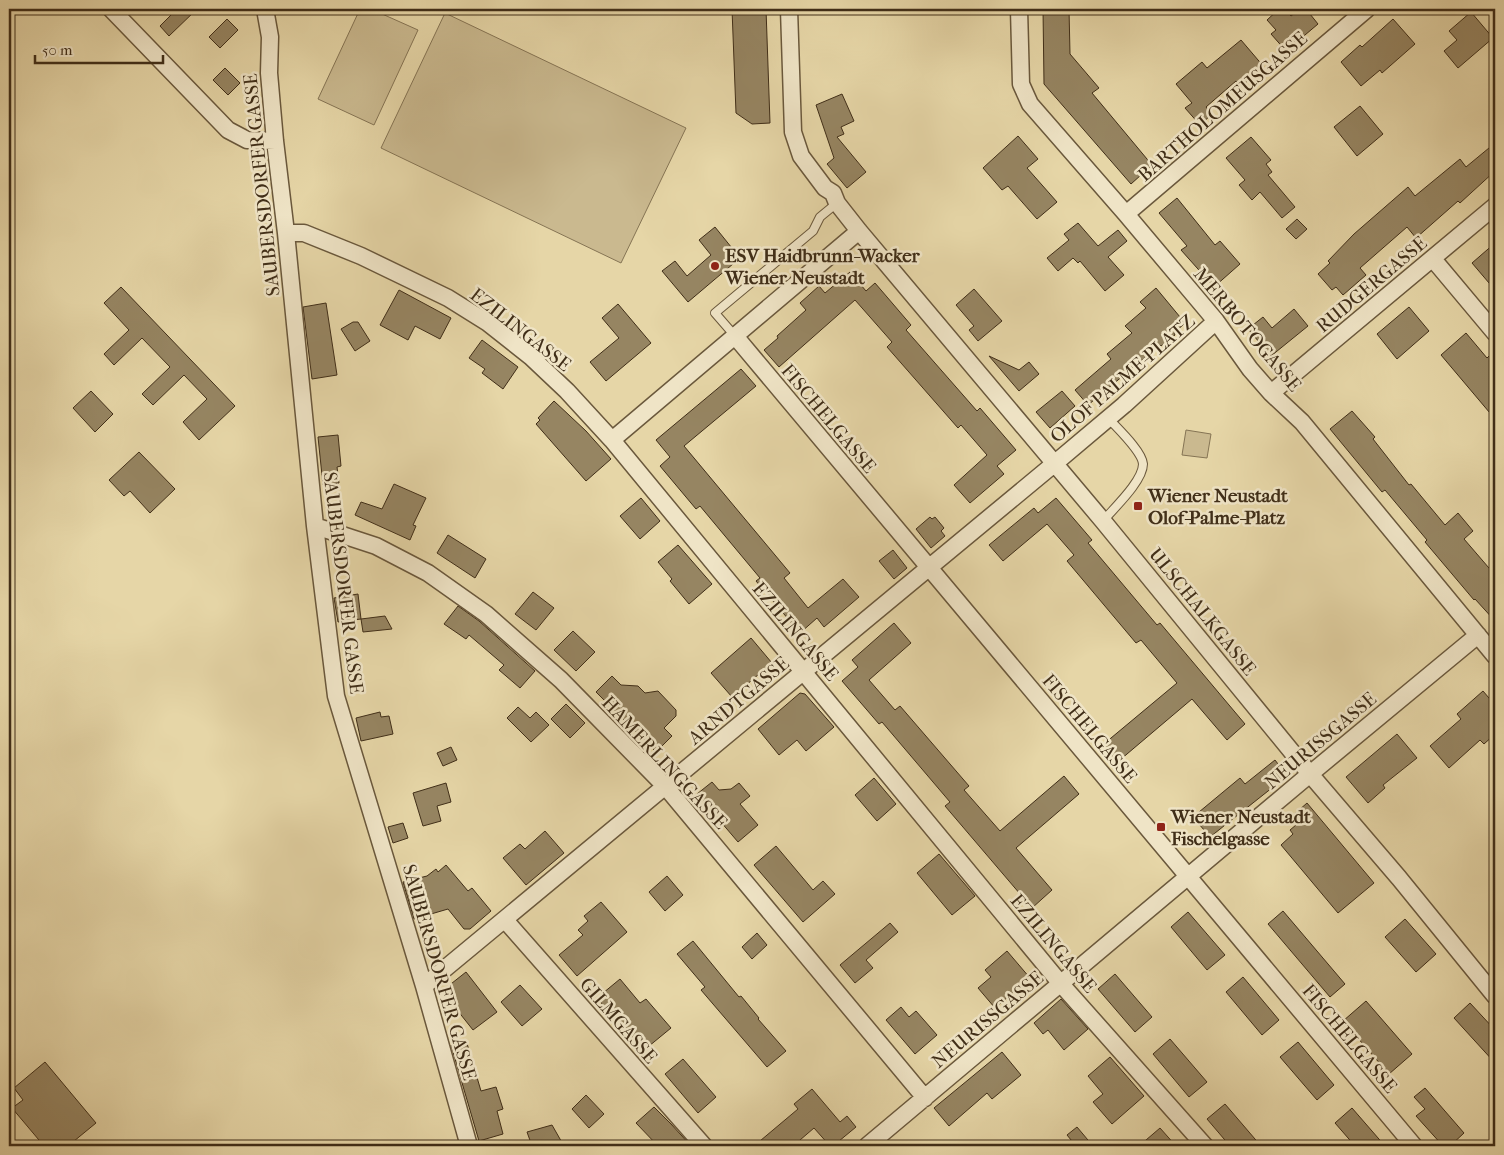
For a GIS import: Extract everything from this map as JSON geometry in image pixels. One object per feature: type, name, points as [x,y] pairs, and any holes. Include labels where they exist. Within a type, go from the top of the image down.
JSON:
[{"type":"street","points":[[111,9],[228,130],[247,140],[275,141]]},
{"type":"street","name":"SAUBERSDORFER GASSE","points":[[265,9],[270,37],[269,73],[275,141],[315,526],[336,696],[424,986],[469,1146]]},
{"type":"street","name":"ULSCHALKGASSE","points":[[790,9],[793,132],[801,156],[825,188],[833,194],[859,231],[1104,521],[1310,774],[1399,878],[1495,996]]},
{"type":"street","name":"MERBOTOGASSE","points":[[1019,9],[1022,84],[1030,104],[1216,321],[1250,369],[1271,393],[1302,422],[1495,656]]},
{"type":"street","name":"BARTHOLOMEUSGASSE","points":[[1126,214],[1367,9]]},
{"type":"street","name":"RUDGERGASSE","points":[[1271,393],[1495,206]]},
{"type":"street","points":[[612,440],[859,231]]},
{"type":"street","name":"EZILINGASSE","points":[[286,233],[304,234],[361,256],[448,298],[488,323],[531,357],[561,385],[612,440],[1061,984],[1205,1146]]},
{"type":"street","points":[[1433,259],[1495,333]]},
{"type":"street","name":"OLOF PALME-PLATZ","points":[[1054,464],[1216,321]]},
{"type":"street","name":"FISCHELGASSE","points":[[734,336],[1414,1146]]},
{"type":"street","name":"ARNDTGASSE","points":[[424,986],[1054,464]]},
{"type":"street","name":"HAMERLINGGASSE","points":[[315,526],[376,546],[428,574],[486,614],[560,680],[665,786],[925,1098]]},
{"type":"street","name":"NEURISSGASSE","points":[[867,1146],[1478,635]]},
{"type":"street","name":"GILMGASSE","points":[[504,920],[704,1146]]},
{"type":"lane","points":[[734,336],[715,313],[813,231],[820,216],[837,202]]},
{"type":"lane","points":[[1104,521],[1139,477],[1143,464],[1137,451],[1108,418]]},
{"type":"shaded area","points":[[360,9],[371,9],[418,30],[374,125],[318,99]]},
{"type":"shaded area","points":[[445,13],[686,128],[621,263],[381,148]]},
{"type":"shaded area","points":[[1186,430],[1211,434],[1207,458],[1182,455]]},
{"type":"building","points":[[177,9],[197,9],[169,36],[160,26]]},
{"type":"building","points":[[732,9],[766,9],[770,123],[752,124],[736,113]]},
{"type":"building","points":[[1043,9],[1069,9],[1070,54],[1099,88],[1092,93],[1152,165],[1131,184],[1044,84]]},
{"type":"building","points":[[1279,9],[1285,9],[1291,16],[1300,9],[1306,9],[1318,24],[1286,51],[1271,34],[1276,30],[1267,20]]},
{"type":"building","points":[[1471,12],[1493,38],[1458,68],[1444,51],[1457,40],[1449,31]]},
{"type":"building","points":[[227,19],[238,30],[220,48],[209,37]]},
{"type":"building","points":[[1393,19],[1415,44],[1382,73],[1380,70],[1361,86],[1341,62],[1360,45],[1362,47]]},
{"type":"building","points":[[1241,40],[1264,67],[1241,87],[1236,81],[1206,107],[1212,114],[1200,125],[1185,108],[1192,103],[1176,84],[1202,62],[1207,68]]},
{"type":"building","points":[[225,68],[240,83],[228,95],[213,80]]},
{"type":"building","points":[[842,94],[854,121],[841,127],[844,134],[837,137],[866,172],[847,188],[827,164],[834,158],[816,105]]},
{"type":"building","points":[[1360,106],[1383,134],[1357,156],[1334,127]]},
{"type":"building","points":[[1018,136],[1038,159],[1027,168],[1057,202],[1037,219],[1008,186],[1002,190],[983,168]]},
{"type":"building","points":[[1251,137],[1271,160],[1266,164],[1272,172],[1268,175],[1295,207],[1282,218],[1260,192],[1252,200],[1239,185],[1245,180],[1226,158]]},
{"type":"building","points":[[1495,143],[1495,171],[1460,203],[1458,201],[1416,238],[1407,227],[1360,268],[1366,275],[1343,295],[1336,287],[1332,290],[1318,274],[1330,263],[1328,261],[1354,234],[1408,187],[1415,196],[1460,159],[1466,167]]},
{"type":"building","points":[[1177,198],[1215,245],[1220,241],[1240,264],[1214,287],[1181,250],[1187,246],[1159,213]]},
{"type":"building","points":[[1297,219],[1307,229],[1296,239],[1286,229]]},
{"type":"building","points":[[1078,223],[1098,246],[1118,230],[1127,241],[1108,257],[1124,275],[1105,291],[1080,261],[1078,263],[1073,258],[1058,271],[1047,258],[1069,240],[1064,234]]},
{"type":"building","name":"ESV Haidbrunn-Wacker Wiener Neustadt","points":[[715,227],[740,258],[688,302],[662,271],[675,261],[687,276],[711,255],[699,240]]},
{"type":"building","points":[[1495,243],[1495,290],[1472,263]]},
{"type":"building","points":[[850,272],[866,291],[875,283],[911,325],[906,330],[977,411],[980,408],[1016,450],[997,466],[1004,474],[970,503],[954,485],[987,455],[961,425],[958,428],[887,347],[892,342],[855,300],[779,367],[764,350],[806,310],[800,303],[819,286],[825,293]]},
{"type":"building","points":[[121,287],[235,406],[199,440],[183,422],[207,399],[184,375],[153,405],[142,394],[170,367],[142,338],[114,365],[104,354],[129,330],[104,303]]},
{"type":"building","points":[[1156,288],[1185,323],[1174,333],[1175,335],[1160,345],[1088,405],[1075,390],[1111,359],[1107,354],[1132,333],[1125,326],[1146,308],[1140,302]]},
{"type":"building","points":[[974,289],[1002,321],[978,341],[969,330],[974,326],[956,305]]},
{"type":"building","points":[[399,290],[451,318],[440,339],[415,326],[408,340],[380,325]]},
{"type":"building","points":[[326,303],[337,375],[312,379],[303,307]]},
{"type":"building","points":[[618,304],[651,343],[606,381],[590,362],[619,338],[602,318]]},
{"type":"building","points":[[1409,307],[1429,331],[1397,359],[1377,334]]},
{"type":"building","points":[[1294,309],[1308,326],[1271,356],[1248,329],[1263,317],[1272,328]]},
{"type":"building","points":[[353,322],[358,322],[370,341],[355,351],[341,329]]},
{"type":"building","points":[[1466,333],[1487,358],[1495,350],[1495,419],[1441,355]]},
{"type":"building","points":[[482,340],[518,367],[503,389],[482,373],[485,369],[469,358]]},
{"type":"building","points":[[989,356],[1019,370],[1029,362],[1039,374],[1019,391]]},
{"type":"building","points":[[741,369],[756,386],[684,446],[790,573],[784,578],[808,608],[843,579],[859,597],[824,627],[817,618],[800,633],[756,581],[760,578],[700,506],[696,509],[660,466],[670,457],[656,440]]},
{"type":"building","points":[[91,391],[113,414],[95,432],[73,408]]},
{"type":"building","points":[[1062,391],[1075,406],[1050,428],[1036,412]]},
{"type":"building","points":[[554,401],[586,431],[611,459],[586,481],[536,424],[540,420],[538,418]]},
{"type":"building","points":[[1352,411],[1375,437],[1373,439],[1409,485],[1411,484],[1445,525],[1458,513],[1473,531],[1464,539],[1495,575],[1495,621],[1474,600],[1425,542],[1427,540],[1385,490],[1382,492],[1330,429]]},
{"type":"building","points":[[338,435],[341,466],[337,467],[339,483],[323,485],[318,437]]},
{"type":"building","points":[[139,452],[175,489],[150,513],[130,491],[124,496],[109,480]]},
{"type":"building","points":[[394,484],[426,498],[413,525],[416,526],[410,540],[355,515],[361,502],[382,509]]},
{"type":"building","points":[[641,498],[660,521],[640,539],[620,516]]},
{"type":"building","points":[[1056,498],[1092,540],[1088,543],[1157,625],[1160,623],[1245,724],[1227,740],[1192,699],[1114,765],[1099,748],[1177,683],[1141,640],[1136,643],[1067,561],[1074,555],[1047,524],[1003,561],[989,545],[1034,508],[1038,513]]},
{"type":"building","points":[[930,517],[932,519],[935,517],[944,528],[941,531],[945,536],[931,548],[916,529]]},
{"type":"building","points":[[448,535],[486,559],[475,578],[437,553]]},
{"type":"building","points":[[678,545],[712,584],[689,604],[670,581],[672,579],[658,562]]},
{"type":"building","points":[[893,550],[907,568],[894,579],[879,561]]},
{"type":"building","points":[[533,592],[554,608],[536,630],[515,614]]},
{"type":"building","points":[[358,594],[361,619],[338,622],[334,598]]},
{"type":"building","points":[[458,606],[479,621],[535,671],[520,688],[499,670],[504,665],[469,635],[466,639],[444,624]]},
{"type":"building","points":[[385,616],[392,629],[363,632],[361,619]]},
{"type":"building","points":[[894,623],[911,643],[869,680],[895,710],[900,706],[969,786],[964,790],[1000,831],[1064,776],[1079,794],[1016,848],[1052,890],[1032,908],[945,806],[950,802],[882,722],[879,724],[842,681],[858,667],[852,660]]},
{"type":"building","points":[[573,631],[595,652],[576,671],[554,650]]},
{"type":"building","points":[[751,638],[772,663],[732,697],[711,673]]},
{"type":"building","points":[[612,676],[621,685],[638,686],[645,693],[658,691],[676,710],[676,716],[664,728],[672,736],[656,752],[596,692]]},
{"type":"building","points":[[1483,691],[1495,705],[1495,734],[1484,744],[1480,740],[1449,768],[1430,746],[1461,719],[1457,714]]},
{"type":"building","points":[[800,693],[805,694],[834,727],[806,751],[797,740],[779,755],[758,729]]},
{"type":"building","points":[[566,704],[585,723],[570,738],[551,719]]},
{"type":"building","points":[[518,707],[530,718],[536,712],[549,725],[531,742],[507,718]]},
{"type":"building","points":[[380,712],[381,717],[389,716],[393,734],[361,741],[356,718]]},
{"type":"building","points":[[1397,734],[1417,758],[1383,785],[1385,788],[1368,803],[1346,777]]},
{"type":"building","points":[[451,747],[457,760],[443,766],[437,753]]},
{"type":"building","points":[[1275,760],[1287,776],[1210,837],[1193,817],[1240,778],[1245,784]]},
{"type":"building","points":[[874,778],[896,804],[877,821],[855,795]]},
{"type":"building","points":[[712,782],[719,790],[731,789],[739,783],[750,796],[740,804],[758,825],[738,842],[697,794]]},
{"type":"building","points":[[446,783],[451,802],[437,806],[441,821],[423,826],[413,793]]},
{"type":"building","points":[[1307,803],[1374,883],[1338,913],[1281,845],[1293,834],[1290,830],[1296,825],[1290,818]]},
{"type":"building","points":[[403,823],[408,838],[393,843],[388,827]]},
{"type":"building","points":[[545,831],[564,853],[526,885],[503,858],[520,844],[525,849]]},
{"type":"building","points":[[776,846],[813,890],[823,881],[835,894],[803,922],[754,865]]},
{"type":"building","points":[[939,854],[975,896],[952,915],[917,873]]},
{"type":"building","points":[[446,865],[468,891],[472,888],[491,911],[470,929],[464,929],[448,909],[414,919],[403,882],[427,876],[436,869],[438,872]]},
{"type":"building","points":[[667,876],[683,895],[665,911],[649,892]]},
{"type":"building","points":[[601,902],[627,932],[577,976],[559,955],[583,935],[578,930],[588,921],[584,916]]},
{"type":"building","points":[[1283,911],[1345,984],[1330,997],[1268,924]]},
{"type":"building","points":[[1188,912],[1225,955],[1207,970],[1171,927]]},
{"type":"building","points":[[1405,919],[1436,954],[1416,972],[1385,937]]},
{"type":"building","points":[[890,923],[898,932],[866,960],[873,968],[855,983],[840,965]]},
{"type":"building","points":[[757,933],[767,945],[752,959],[742,947]]},
{"type":"building","points":[[693,941],[786,1051],[767,1067],[701,990],[705,987],[677,954]]},
{"type":"building","points":[[1007,951],[1030,978],[995,1008],[978,988],[991,977],[985,970]]},
{"type":"building","points":[[466,972],[497,1012],[473,1030],[442,991]]},
{"type":"building","points":[[1115,974],[1152,1017],[1135,1032],[1098,989]]},
{"type":"building","points":[[1243,977],[1279,1020],[1262,1035],[1226,992]]},
{"type":"building","points":[[620,979],[640,1003],[646,999],[671,1028],[643,1051],[597,998]]},
{"type":"building","points":[[520,985],[542,1009],[522,1026],[501,1002]]},
{"type":"building","points":[[1061,999],[1088,1029],[1064,1050],[1048,1030],[1043,1034],[1034,1023]]},
{"type":"building","points":[[1366,1001],[1412,1054],[1389,1074],[1343,1021]]},
{"type":"building","points":[[1470,1003],[1495,1030],[1495,1063],[1454,1018]]},
{"type":"building","points":[[901,1007],[909,1017],[916,1011],[937,1035],[915,1054],[886,1020]]},
{"type":"building","points":[[1170,1039],[1207,1082],[1189,1097],[1153,1054]]},
{"type":"building","points":[[466,1040],[481,1091],[496,1087],[503,1109],[497,1111],[503,1134],[479,1141],[451,1045]]},
{"type":"building","points":[[1298,1042],[1334,1085],[1317,1100],[1280,1057]]},
{"type":"building","points":[[1002,1052],[1021,1075],[992,1099],[987,1093],[949,1126],[934,1108]]},
{"type":"building","points":[[1110,1057],[1144,1096],[1112,1124],[1093,1102],[1103,1094],[1088,1076]]},
{"type":"building","points":[[683,1059],[716,1097],[698,1113],[665,1074]]},
{"type":"building","points":[[45,1062],[96,1123],[68,1146],[44,1146],[12,1108],[23,1100],[14,1088]]},
{"type":"building","points":[[1425,1088],[1464,1133],[1450,1146],[1443,1146],[1416,1116],[1425,1109],[1414,1097]]},
{"type":"building","points":[[812,1089],[840,1122],[847,1116],[856,1127],[833,1146],[830,1146],[814,1128],[793,1146],[754,1146],[798,1109],[794,1104]]},
{"type":"building","points":[[586,1095],[604,1114],[589,1128],[572,1109]]},
{"type":"building","points":[[1225,1104],[1261,1146],[1230,1146],[1207,1119]]},
{"type":"building","points":[[654,1107],[691,1146],[658,1146],[636,1123]]},
{"type":"building","points":[[1352,1108],[1385,1146],[1355,1146],[1335,1123]]},
{"type":"building","points":[[552,1125],[564,1146],[532,1146],[527,1132]]},
{"type":"building","points":[[1077,1127],[1093,1146],[1076,1146],[1067,1135]]},
{"type":"building","points":[[1160,1128],[1176,1146],[1139,1146]]},
{"type":"place","name":"ESV Haidbrunn-Wacker Wiener Neustadt","points":[[715,266]]},
{"type":"place","name":"Wiener Neustadt Olof-Palme-Platz","points":[[1138,506]]},
{"type":"place","name":"Wiener Neustadt Fischelgasse","points":[[1161,827]]}]
